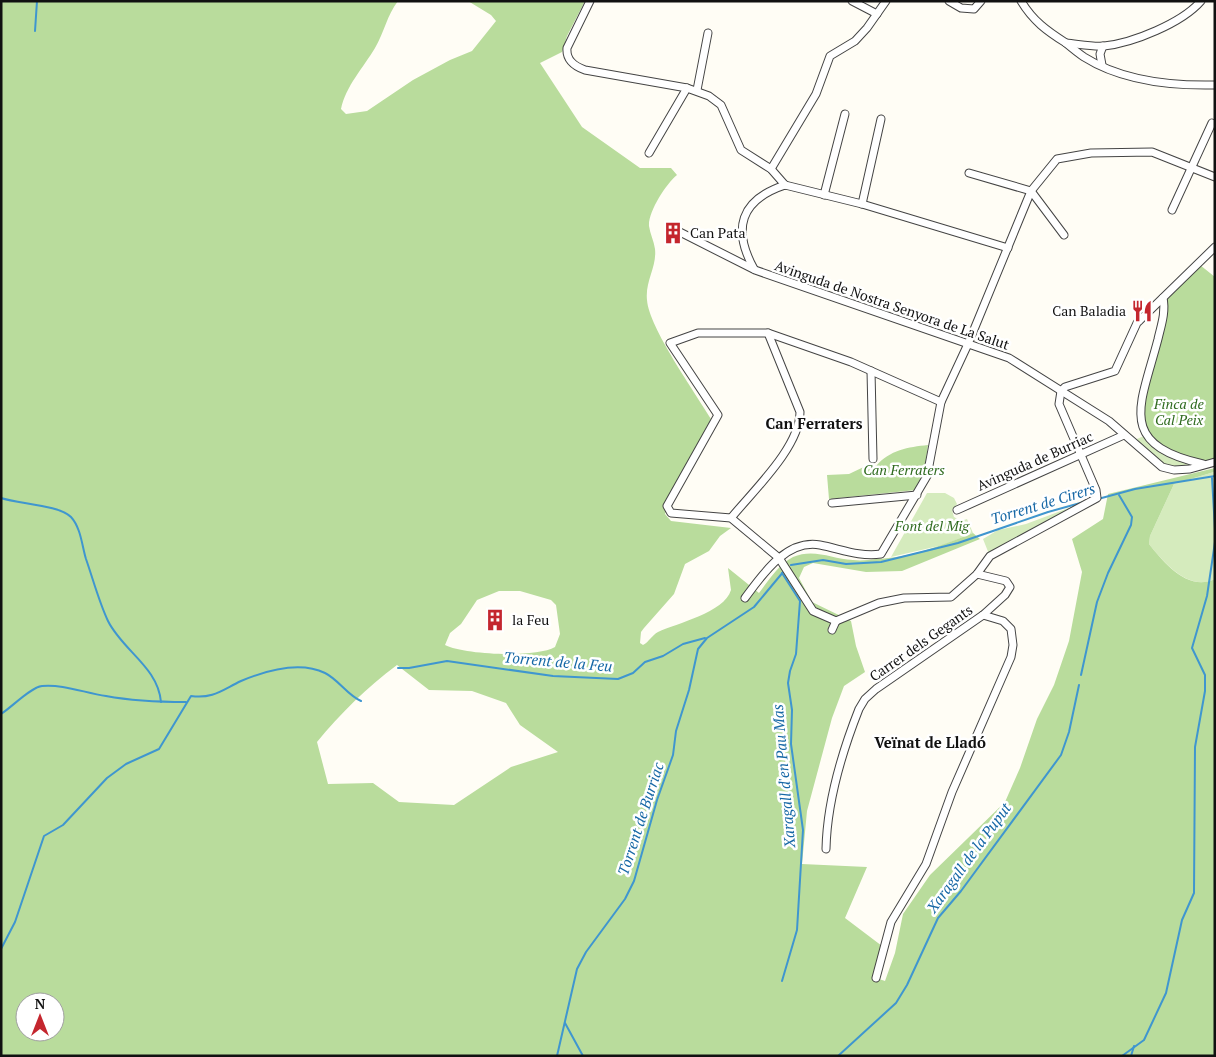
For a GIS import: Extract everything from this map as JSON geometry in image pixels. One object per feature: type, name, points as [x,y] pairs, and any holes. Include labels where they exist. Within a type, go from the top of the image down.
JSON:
[{"type":"street","points":[[590,1],[567,48],[567,55],[573,64],[585,70],[697,90],[721,105],[741,150],[771,169],[785,185]]},
{"type":"street","points":[[852,1],[876,14]]},
{"type":"street","points":[[771,169],[816,94],[830,56],[854,41],[867,28],[886,1]]},
{"type":"street","points":[[949,1],[961,8],[974,10],[981,1]]},
{"type":"street","points":[[1022,1],[1034,20],[1050,34],[1066,43],[1085,58],[1110,70],[1173,85],[1215,85]]},
{"type":"street","points":[[1066,43],[1103,46],[1171,24],[1186,15],[1201,1]]},
{"type":"street","points":[[697,90],[708,33]]},
{"type":"street","points":[[1102,65],[1100,54],[1103,46]]},
{"type":"street","points":[[649,153],[687,88]]},
{"type":"street","points":[[824,195],[845,114]]},
{"type":"street","points":[[862,204],[881,119]]},
{"type":"street","points":[[1172,210],[1193,168],[1212,123]]},
{"type":"street","points":[[745,598],[758,579],[779,558],[797,547],[818,545],[868,556],[881,554],[928,476],[941,402],[968,344],[1031,191],[1057,159],[1091,152],[1152,152],[1215,177]]},
{"type":"street","points":[[969,173],[1031,191],[1064,235]]},
{"type":"street","points":[[755,270],[747,256],[742,239],[742,226],[748,207],[765,191],[785,185],[862,204],[1008,248]]},
{"type":"street","name":"Avinguda de Nostra Senyora de La Salut","points":[[670,227],[755,270],[1009,358],[1109,421],[1162,467],[1174,470],[1215,462]]},
{"type":"street","points":[[832,630],[836,621],[879,603],[904,598],[951,597],[977,574],[990,556],[1086,506],[1097,498],[1096,490],[1059,404],[1061,392],[1065,387],[1115,371],[1137,324],[1215,247]]},
{"type":"street","points":[[1163,298],[1165,306],[1162,326],[1139,409],[1140,425],[1146,435],[1160,449],[1184,460],[1206,465]]},
{"type":"street","points":[[836,621],[813,611],[779,558],[731,518],[671,513],[667,506],[718,415],[670,343],[698,333],[768,333],[851,362],[941,402]]},
{"type":"street","points":[[731,518],[782,456],[800,423],[800,412],[768,333]]},
{"type":"street","points":[[871,371],[873,459]]},
{"type":"street","name":"Avinguda de Burriac","points":[[957,510],[1124,435]]},
{"type":"street","points":[[832,503],[917,495]]},
{"type":"street","name":"Carrer dels Gegants","points":[[826,849],[826,827],[837,780],[854,722],[865,699],[983,615],[1005,595],[1010,587],[1006,581],[977,574]]},
{"type":"street","points":[[876,978],[891,922],[926,864],[952,792],[1010,657],[1013,645],[1012,629],[1003,621],[983,615]]},
{"type":"green space","points":[[1,1],[398,1],[375,48],[355,77],[343,101],[341,109],[346,114],[367,111],[413,80],[450,60],[472,51],[496,21],[491,15],[468,1],[585,1],[567,36],[562,52],[540,63],[582,127],[640,168],[671,168],[677,175],[658,199],[649,220],[655,256],[647,300],[650,312],[664,343],[711,419],[667,502],[669,505],[665,514],[671,521],[731,528],[720,536],[709,551],[685,564],[674,594],[641,632],[640,643],[643,645],[658,632],[699,616],[719,605],[727,598],[731,590],[728,568],[759,593],[783,564],[793,557],[801,555],[816,554],[845,559],[868,560],[913,553],[973,533],[980,539],[902,571],[866,572],[813,563],[804,567],[799,578],[812,602],[851,621],[856,646],[865,672],[844,686],[832,718],[807,811],[802,864],[867,867],[845,918],[882,946],[876,978],[885,981],[895,953],[903,914],[930,875],[1005,802],[1020,768],[1037,719],[1054,685],[1069,641],[1082,572],[1072,539],[1103,519],[1108,494],[1215,468],[1215,474],[1214,472],[1174,484],[1150,536],[1149,544],[1169,567],[1186,579],[1195,582],[1205,582],[1215,579],[1215,1056],[1,1056]],"holes":[[[499,591],[520,591],[551,600],[556,605],[560,634],[555,647],[533,653],[500,654],[468,651],[445,645],[450,633],[461,624],[477,600]],[[397,665],[429,690],[472,691],[506,703],[520,725],[558,752],[511,767],[454,805],[399,802],[373,783],[328,784],[317,742],[354,701]]]},
{"type":"green space","name":"Finca de Cal Peix","points":[[1200,265],[1215,277],[1215,459],[1206,462],[1184,457],[1159,443],[1148,433],[1142,409],[1168,307],[1166,298]]},
{"type":"green space","points":[[1144,436],[1199,465],[1176,467],[1156,461],[1132,441]]},
{"type":"green space","name":"Can Ferraters","points":[[928,445],[924,475],[916,490],[829,499],[827,475],[849,474],[870,464],[876,466],[887,456],[900,450]]},
{"type":"green space","points":[[1214,472],[1215,579],[1196,582],[1178,574],[1162,559],[1149,544],[1150,536],[1174,484]]},
{"type":"green space","name":"Font del Mig","points":[[927,493],[945,493],[954,498],[957,504],[952,510],[954,517],[961,521],[967,519],[973,533],[943,545],[891,557]]},
{"type":"green space","points":[[1090,500],[989,554],[983,539],[998,530],[1026,524]]},
{"type":"waterway","points":[[35,31],[37,1]]},
{"type":"waterway","name":"Torrent de Cirers","points":[[1098,499],[1135,489],[1215,476]]},
{"type":"waterway","points":[[1212,478],[1215,529]]},
{"type":"waterway","name":"Xaragall de la Puput","points":[[1081,675],[1097,602],[1108,573],[1131,525],[1132,517],[1119,495]]},
{"type":"waterway","points":[[1,498],[48,507],[71,517],[79,532],[86,559],[108,621],[114,632],[154,679],[161,702]]},
{"type":"waterway","name":"Torrent de Cirers","points":[[791,565],[823,560],[846,564],[881,562],[958,543],[1048,512],[1084,502]]},
{"type":"waterway","points":[[1122,1056],[1144,1040],[1166,993],[1182,920],[1194,893],[1195,747],[1205,691],[1205,675],[1192,648],[1207,596],[1215,542]]},
{"type":"waterway","name":"Torrent de Burriac","points":[[557,1056],[577,969],[586,952],[625,899],[634,881],[657,800],[673,755],[676,731],[689,690],[698,649],[707,638],[754,607],[784,571]]},
{"type":"waterway","name":"Xaragall d'en Pau Mas","points":[[782,573],[800,601],[796,654],[788,683],[792,710],[791,744],[803,830],[797,930],[782,981]]},
{"type":"waterway","name":"Torrent de la Feu","points":[[398,668],[409,668],[447,661],[553,676],[618,679],[633,673],[645,662],[663,656],[683,644],[705,638]]},
{"type":"waterway","points":[[1,949],[15,922],[44,836],[63,825],[107,778],[126,764],[159,749],[191,696],[211,695],[241,681],[272,671],[305,668],[325,673],[361,701]]},
{"type":"waterway","name":"Xaragall de la Puput","points":[[838,1056],[896,1003],[907,985],[938,918],[961,891],[1061,755],[1069,732],[1079,685]]},
{"type":"waterway","points":[[1,714],[27,693],[42,686],[66,687],[98,695],[126,699],[186,702]]},
{"type":"waterway","points":[[565,1023],[583,1056]]},
{"type":"waterway","points":[[1131,1056],[1134,1046]]},
{"type":"place","name":"Can Pata","points":[[673,233]]},
{"type":"place","name":"Can Baladia","points":[[1142,311]]},
{"type":"place","name":"la Feu","points":[[495,620]]},
{"type":"district","name":"Can Ferraters","points":[[814,424]]},
{"type":"district","name":"Veïnat de Lladó","points":[[930,743]]}]
